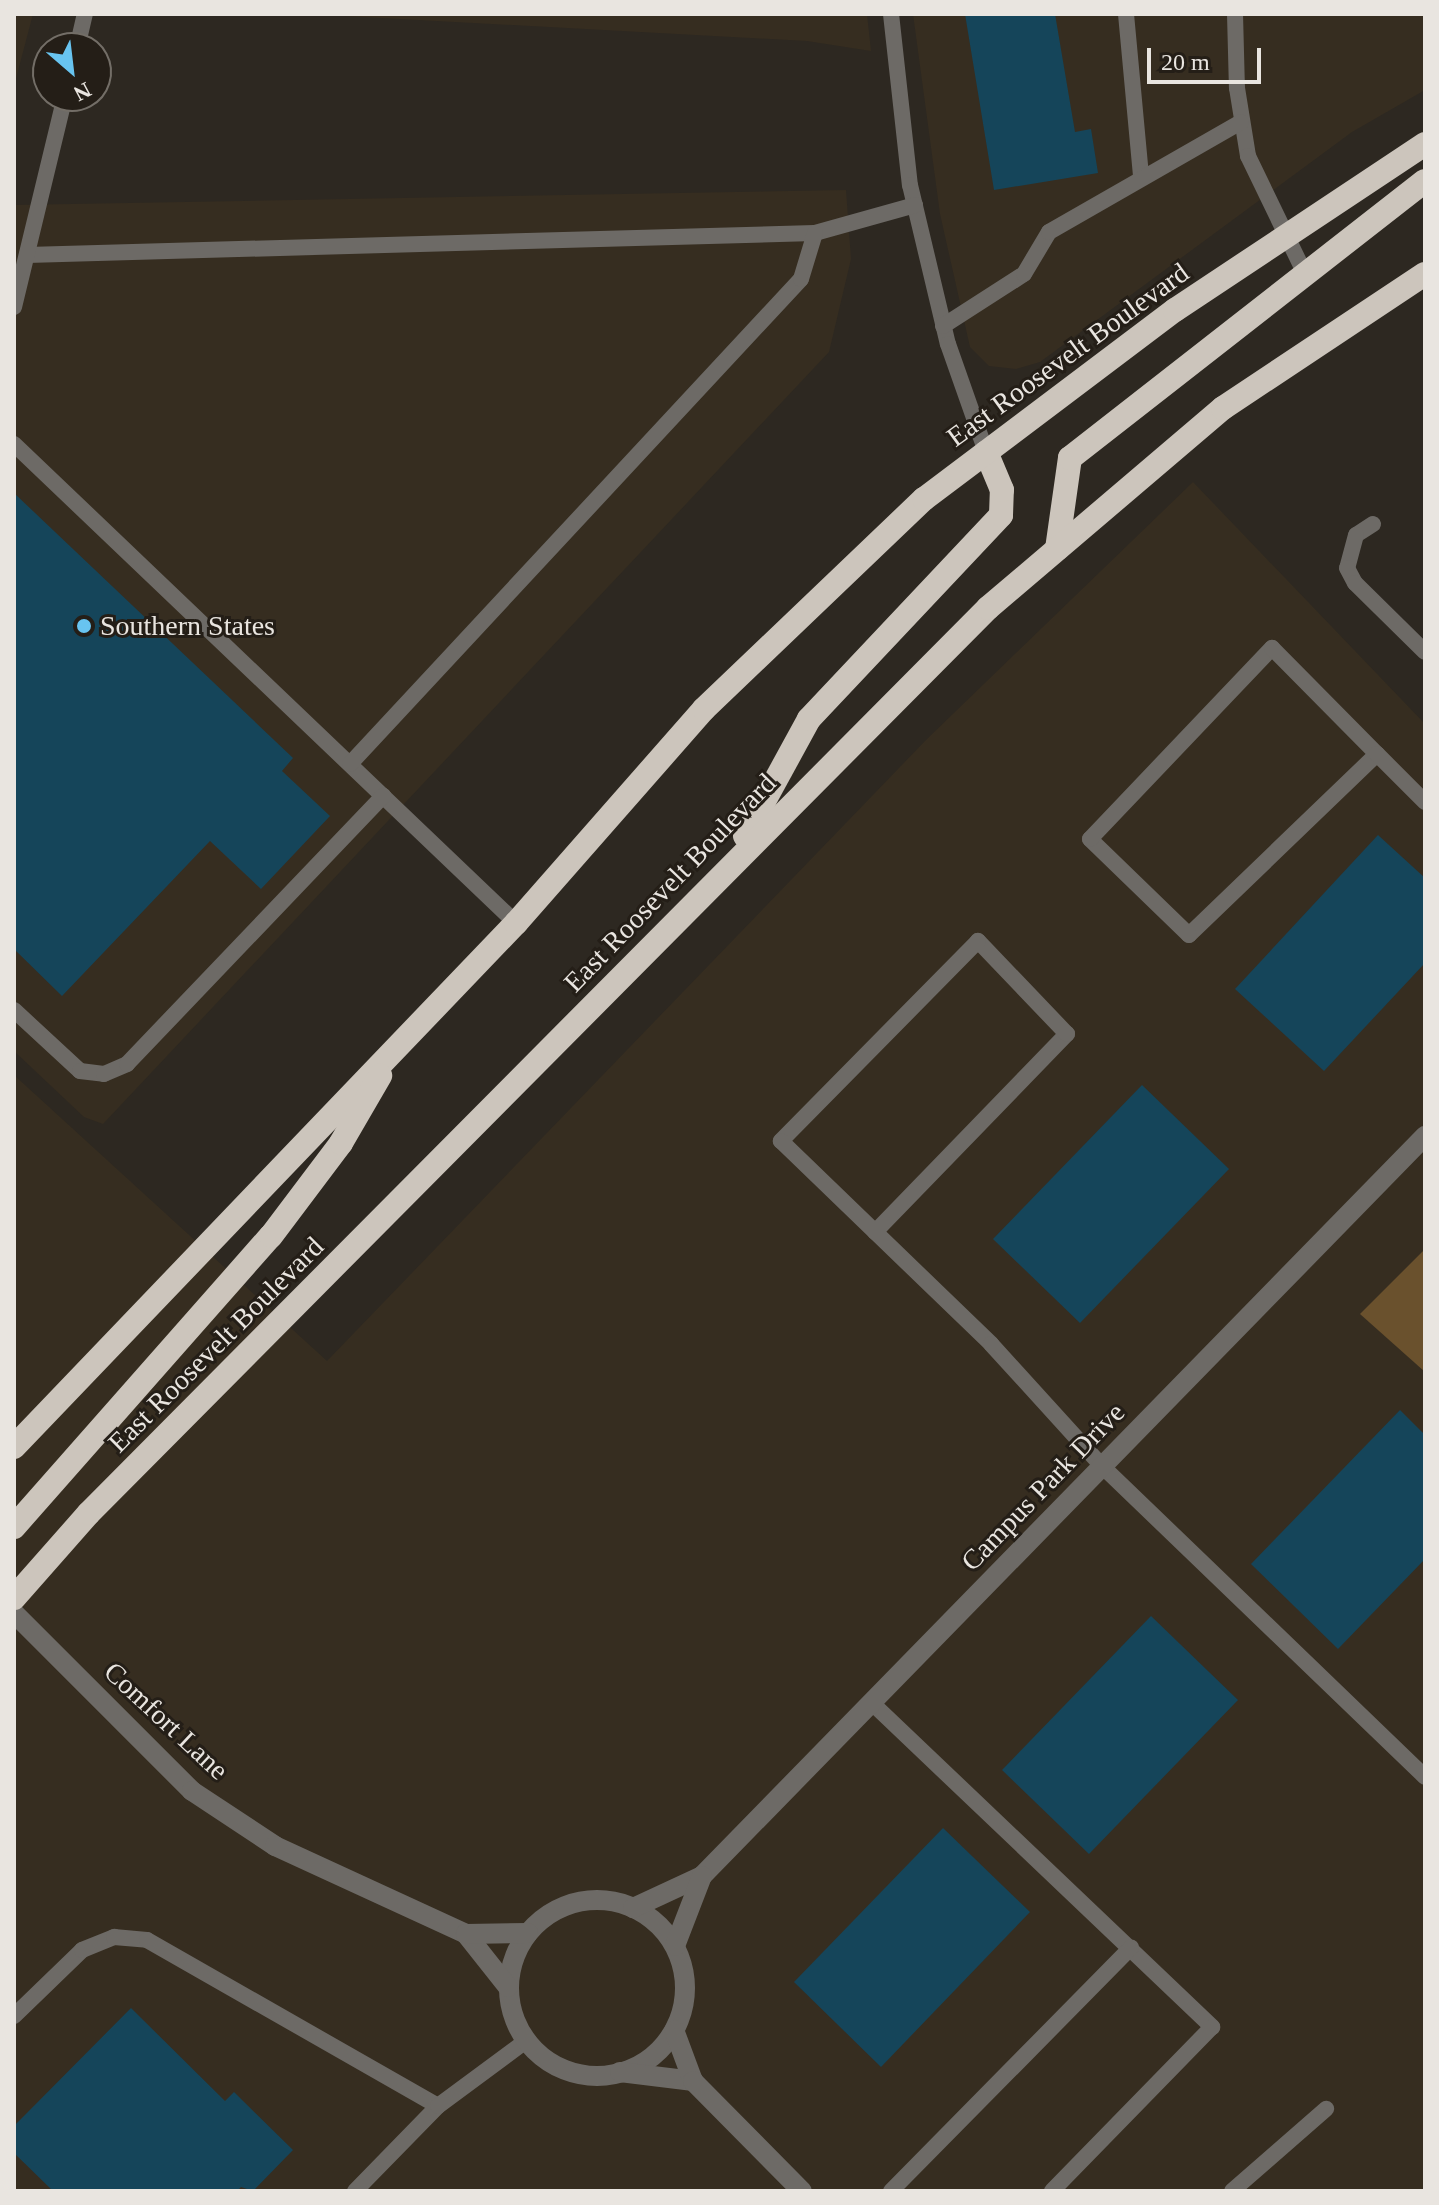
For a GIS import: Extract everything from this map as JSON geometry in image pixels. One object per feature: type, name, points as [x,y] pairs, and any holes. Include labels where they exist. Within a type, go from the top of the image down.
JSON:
[{"type":"highway","name":"East Roosevelt Boulevard","points":[[14,1447],[516,923],[704,709],[924,499],[1175,310],[1425,144]]},
{"type":"highway","points":[[1057,549],[1070,458],[1425,181]]},
{"type":"highway","name":"East Roosevelt Boulevard","points":[[14,1598],[89,1513],[369,1236],[733,860],[988,608],[1223,408],[1425,274]]},
{"type":"highway","points":[[733,860],[809,719],[1001,515],[1002,490],[986,452]]},
{"type":"highway","points":[[14,1527],[271,1236],[341,1143],[401,1040]]},
{"type":"street","name":"Campus Park Drive","points":[[633,1908],[702,1876],[1425,1136]]},
{"type":"street","name":"Comfort Lane","points":[[14,1613],[192,1791],[275,1846],[466,1934],[528,1933]]},
{"type":"street","name":"Campus Park Drive","points":[[675,1946],[702,1876]]},
{"type":"street","points":[[508,1987],[513,1958],[528,1933],[549,1914],[576,1902],[605,1900],[633,1908],[657,1923],[675,1946]]},
{"type":"street","name":"Comfort Lane","points":[[466,1934],[508,1987],[513,2015],[526,2041],[547,2061],[573,2073],[620,2072],[693,2081]]},
{"type":"street","name":"Comfort Lane","points":[[620,2072],[656,2054],[674,2030],[684,2003],[684,1974],[675,1946]]},
{"type":"street","points":[[674,2030],[693,2081],[802,2191]]},
{"type":"lane","points":[[891,14],[915,205],[943,326],[986,452]]},
{"type":"lane","points":[[1126,14],[1141,176]]},
{"type":"lane","points":[[1235,14],[1241,122],[1248,156],[1284,237],[1305,274]]},
{"type":"lane","points":[[14,307],[61,112]]},
{"type":"lane","points":[[943,326],[1024,274],[1049,232],[1141,176],[1241,122]]},
{"type":"lane","points":[[27,255],[815,233],[915,205]]},
{"type":"lane","points":[[350,764],[801,279],[815,233]]},
{"type":"lane","points":[[14,444],[516,923]]},
{"type":"lane","points":[[1373,524],[1356,535],[1347,568],[1355,583],[1425,652]]},
{"type":"lane","points":[[1377,754],[1189,935],[1090,839],[1272,648],[1425,802]]},
{"type":"lane","points":[[14,1010],[80,1071],[104,1074],[127,1064],[383,796]]},
{"type":"lane","points":[[875,1232],[1067,1034],[978,941],[781,1141],[875,1232],[991,1344],[1102,1466],[1425,1777]]},
{"type":"lane","points":[[872,1703],[1212,2027],[1052,2191]]},
{"type":"lane","points":[[14,2016],[82,1950],[114,1937],[147,1940],[438,2106]]},
{"type":"lane","points":[[891,2191],[1131,1948]]},
{"type":"lane","points":[[355,2191],[438,2106],[526,2041]]},
{"type":"lane","points":[[1234,2191],[1326,2109]]},
{"type":"shaded area","points":[[14,14],[33,14],[14,86]]},
{"type":"shaded area","points":[[308,14],[867,14],[871,51],[807,41]]},
{"type":"shaded area","points":[[913,14],[1425,14],[1425,90],[1352,132],[1040,362],[1016,369],[989,366],[970,347],[940,214]]},
{"type":"shaded area","points":[[846,190],[851,259],[829,352],[103,1124],[84,1117],[14,1051],[14,205]]},
{"type":"shaded area","points":[[1193,482],[1425,724],[1425,1249],[1361,1314],[1425,1372],[1425,2191],[14,2191],[14,1075],[327,1361],[926,740]]},
{"type":"shaded area","points":[[1425,1249],[1425,1372],[1360,1314]]},
{"type":"building","points":[[965,14],[1055,14],[1075,132],[1091,129],[1098,173],[994,190]]},
{"type":"building","name":"Southern States","points":[[14,493],[293,758],[282,771],[330,816],[261,889],[210,841],[62,996],[14,949]]},
{"type":"building","points":[[1378,835],[1425,878],[1425,963],[1324,1071],[1235,989]]},
{"type":"building","points":[[1142,1085],[1229,1169],[1080,1323],[993,1239]]},
{"type":"building","points":[[1400,1410],[1425,1435],[1425,1559],[1338,1649],[1251,1564]]},
{"type":"building","points":[[1151,1616],[1238,1700],[1089,1854],[1002,1770]]},
{"type":"building","points":[[943,1828],[1030,1912],[881,2067],[794,1982]]},
{"type":"building","points":[[131,2008],[225,2101],[234,2092],[293,2150],[253,2191],[241,2187],[237,2191],[53,2191],[14,2153],[14,2126]]},
{"type":"place","name":"Southern States","points":[[84,626]]}]
